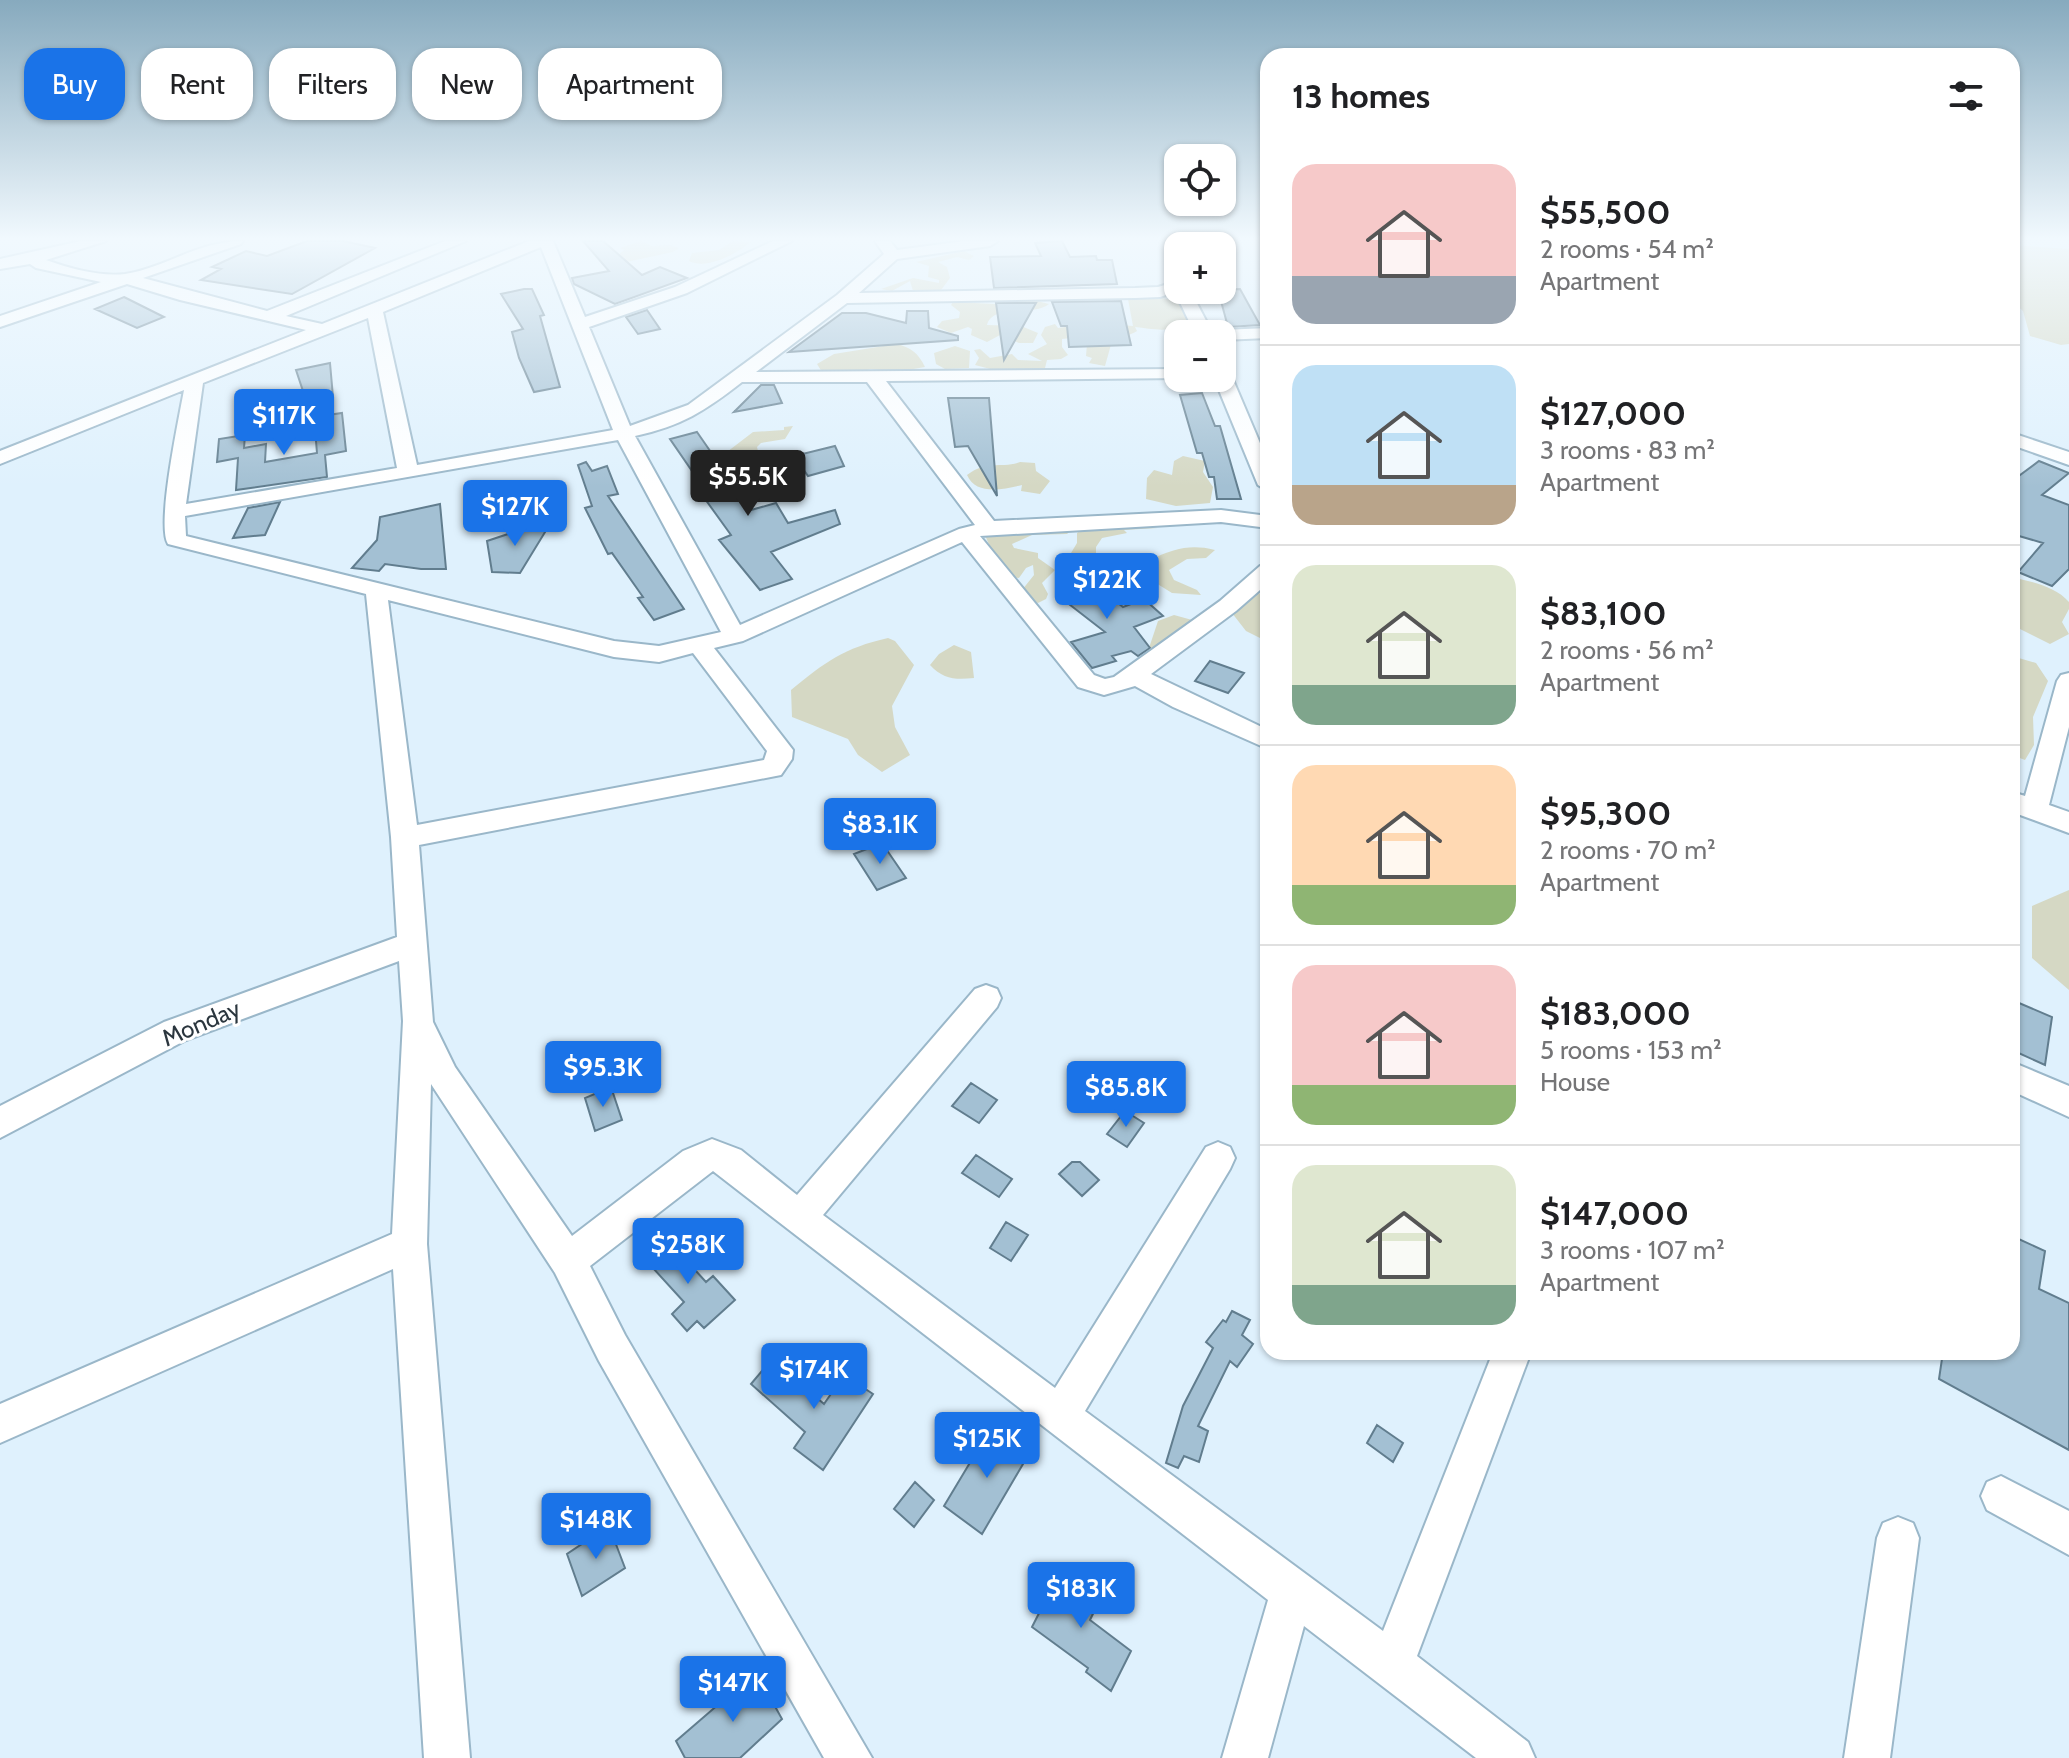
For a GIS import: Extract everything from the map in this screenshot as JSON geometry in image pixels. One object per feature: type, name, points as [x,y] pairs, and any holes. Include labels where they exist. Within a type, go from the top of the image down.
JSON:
[{"type":"street","points":[[294,323],[325,330]]},
{"type":"street","points":[[0,458],[344,323]]},
{"type":"street","points":[[377,323],[408,471]]},
{"type":"street","points":[[585,323],[579,325],[624,434],[735,636]]},
{"type":"street","points":[[175,512],[624,434],[695,409],[810,323]]},
{"type":"street","points":[[1236,334],[1260,333]]},
{"type":"street","points":[[740,377],[1164,374]]},
{"type":"street","points":[[873,377],[977,531],[1086,681],[1104,687],[1122,683],[1228,606],[1260,578]]},
{"type":"street","points":[[194,381],[175,512],[175,540],[614,649],[659,654],[735,636],[977,531],[1221,516],[1260,521]]},
{"type":"street","points":[[1229,392],[1260,466]]},
{"type":"street","points":[[0,443],[96,418]]},
{"type":"street","points":[[2020,442],[2069,459]]},
{"type":"street","points":[[377,589],[377,612],[405,837],[418,1021],[409,1244],[447,1758]]},
{"type":"street","points":[[405,837],[772,768],[779,759],[780,750],[700,646]]},
{"type":"street","points":[[1134,675],[1260,736]]},
{"type":"street","points":[[2069,681],[2023,806],[2069,823]]},
{"type":"street","name":"Monday","points":[[0,1123],[175,1031],[411,944]]},
{"type":"street","points":[[799,1218],[986,998]]},
{"type":"street","points":[[418,1021],[444,1077],[568,1261],[612,1348],[849,1758]]},
{"type":"street","points":[[2020,1080],[2069,1102]]},
{"type":"street","points":[[568,1261],[695,1162],[712,1155],[729,1161],[799,1218],[1292,1592],[1392,1664],[1512,1758]]},
{"type":"street","points":[[1060,1415],[1218,1158]]},
{"type":"street","points":[[0,1424],[409,1244]]},
{"type":"street","points":[[1392,1664],[1509,1360]]},
{"type":"street","points":[[2001,1496],[2069,1534]]},
{"type":"street","points":[[1867,1758],[1898,1538]]},
{"type":"street","points":[[1245,1758],[1292,1592]]},
{"type":"green space","points":[[940,323],[988,323],[1021,326],[1038,333],[1033,343],[1019,343],[1000,335],[987,342],[971,335],[972,329],[968,327],[951,333],[937,327]]},
{"type":"green space","points":[[1097,323],[1133,326],[1132,323],[1164,323],[1164,329],[1135,327],[1137,331],[1112,341],[1105,366],[1089,363],[1092,358],[1086,356],[1087,344],[1080,337],[1062,339],[1062,347],[1068,355],[1047,360],[1045,368],[1040,370],[994,370],[975,365],[979,358],[974,350],[980,349],[990,358],[1012,354],[1018,360],[1042,361],[1028,354],[1047,344],[1041,335],[1045,327]]},
{"type":"green space","points":[[2026,323],[2069,323],[2069,344],[2061,345],[2030,336]]},
{"type":"green space","points":[[896,344],[914,351],[925,367],[896,372],[871,369],[846,375],[822,372],[817,364],[834,354]]},
{"type":"green space","points":[[955,346],[970,351],[969,368],[945,369],[936,364],[934,353]]},
{"type":"green space","points":[[793,426],[785,439],[761,443],[757,447],[759,455],[788,456],[791,465],[777,477],[764,473],[757,496],[741,495],[739,491],[744,483],[733,478],[739,466],[724,464],[723,455],[753,432],[784,430],[784,427]]},
{"type":"green space","points":[[1183,456],[1205,461],[1203,472],[1213,487],[1210,503],[1176,506],[1146,499],[1147,478],[1154,470],[1172,475],[1174,461]]},
{"type":"green space","points":[[1035,463],[1036,471],[1050,481],[1040,494],[1021,491],[1022,485],[984,488],[971,482],[967,475],[981,467]]},
{"type":"green space","points":[[1089,525],[1158,528],[1124,530],[1127,533],[1102,538],[1096,547],[1096,557],[1115,568],[1142,563],[1174,550],[1215,550],[1206,558],[1187,559],[1169,570],[1174,580],[1197,590],[1201,595],[1172,593],[1151,580],[1133,590],[1123,589],[1095,573],[1093,567],[1068,558],[1077,543],[1077,533]]},
{"type":"green space","points":[[1074,528],[1067,534],[1032,535],[1012,544],[1014,548],[1038,553],[1038,558],[1055,570],[1042,583],[1048,594],[1038,603],[1029,600],[1022,590],[1034,575],[1033,565],[1026,568],[1019,578],[1010,577],[998,562],[984,533]]},
{"type":"green space","points":[[2020,579],[2050,588],[2069,602],[2062,622],[2069,634],[2050,644],[2020,629]]},
{"type":"green space","points":[[1260,593],[1260,638],[1246,631],[1232,613],[1251,594]]},
{"type":"green space","points":[[1174,615],[1203,623],[1195,640],[1174,656],[1157,656],[1148,651],[1158,621]]},
{"type":"green space","points":[[888,638],[895,641],[914,665],[892,706],[895,727],[910,755],[882,772],[858,755],[848,739],[792,717],[791,690],[836,657],[859,646]]},
{"type":"green space","points":[[954,645],[971,652],[974,678],[950,678],[930,665],[939,654]]},
{"type":"green space","points":[[2020,658],[2036,663],[2048,681],[2033,717],[2034,745],[2025,760],[2020,758]]},
{"type":"green space","points":[[2069,890],[2069,990],[2032,958],[2032,906]]},
{"type":"building","points":[[126,323],[149,323],[137,328]]},
{"type":"building","points":[[519,323],[542,323],[560,387],[534,392],[512,332],[523,329]]},
{"type":"building","points":[[630,323],[656,323],[660,329],[638,334]]},
{"type":"building","points":[[828,323],[929,323],[929,328],[958,336],[958,340],[789,352]]},
{"type":"building","points":[[999,323],[1025,323],[1004,360]]},
{"type":"building","points":[[1060,323],[1126,323],[1131,345],[1069,347],[1067,326]]},
{"type":"building","points":[[1236,323],[1259,323],[1236,326]]},
{"type":"building","points":[[330,363],[333,397],[307,403],[296,370]]},
{"type":"building","points":[[761,385],[774,385],[782,403],[734,412]]},
{"type":"building","points":[[1202,393],[1215,426],[1220,426],[1241,499],[1217,499],[1214,477],[1209,477],[1202,453],[1197,453],[1180,395]]},
{"type":"building","points":[[948,398],[989,398],[997,496],[968,446],[955,447]]},
{"type":"building","points":[[342,413],[346,451],[325,455],[327,477],[236,490],[238,458],[217,462],[219,439],[245,435],[244,448],[266,444],[265,462],[317,453],[314,417]]},
{"type":"building","points":[[697,432],[751,510],[776,503],[788,523],[835,510],[840,524],[771,552],[792,579],[760,590],[719,540],[731,535],[700,492],[705,490],[670,439]]},
{"type":"building","points":[[835,446],[844,466],[808,476],[794,456]]},
{"type":"building","points":[[2039,461],[2069,473],[2042,495],[2069,505],[2069,569],[2052,586],[2020,573],[2043,543],[2020,536],[2020,475]]},
{"type":"building","points":[[586,462],[592,471],[607,466],[618,494],[608,496],[684,609],[654,620],[638,598],[643,597],[612,553],[608,554],[585,508],[592,506],[578,465]]},
{"type":"building","points":[[280,502],[265,535],[233,538],[248,508]]},
{"type":"building","points":[[440,504],[446,569],[385,564],[379,571],[352,568],[377,540],[380,517]]},
{"type":"building","points":[[553,519],[520,573],[492,572],[487,541]]},
{"type":"building","points":[[1080,571],[1123,607],[1144,599],[1163,616],[1134,627],[1150,648],[1138,656],[1131,651],[1112,656],[1116,661],[1092,668],[1071,642],[1105,632],[1065,601],[1063,579]]},
{"type":"building","points":[[1210,661],[1244,673],[1228,693],[1195,681]]},
{"type":"building","points":[[882,843],[906,878],[877,890],[854,854]]},
{"type":"building","points":[[2020,1003],[2052,1017],[2045,1065],[2020,1054]]},
{"type":"building","points":[[971,1083],[997,1100],[979,1123],[952,1106]]},
{"type":"building","points":[[611,1087],[622,1120],[595,1131],[585,1098]]},
{"type":"building","points":[[1125,1111],[1144,1123],[1127,1147],[1107,1134]]},
{"type":"building","points":[[976,1155],[1012,1179],[999,1197],[962,1173]]},
{"type":"building","points":[[1072,1162],[1080,1162],[1099,1180],[1082,1196],[1059,1174]]},
{"type":"building","points":[[1006,1222],[1028,1235],[1011,1261],[990,1248]]},
{"type":"building","points":[[664,1236],[706,1282],[713,1276],[735,1300],[704,1328],[697,1321],[687,1331],[672,1314],[684,1302],[642,1256]]},
{"type":"building","points":[[2020,1240],[2045,1251],[2039,1289],[2069,1303],[2069,1450],[1939,1379],[1942,1360],[2020,1360]]},
{"type":"building","points":[[1232,1311],[1250,1320],[1242,1335],[1253,1344],[1237,1367],[1230,1361],[1198,1426],[1208,1431],[1199,1462],[1184,1456],[1178,1468],[1166,1463],[1183,1406],[1213,1348],[1206,1342],[1223,1320],[1226,1322]]},
{"type":"building","points":[[772,1359],[824,1404],[844,1375],[873,1394],[823,1470],[794,1448],[805,1432],[751,1384]]},
{"type":"building","points":[[1377,1425],[1403,1443],[1393,1462],[1367,1443]]},
{"type":"building","points":[[992,1426],[1030,1452],[982,1534],[944,1506]]},
{"type":"building","points":[[915,1482],[934,1500],[914,1527],[894,1509]]},
{"type":"building","points":[[609,1526],[625,1568],[582,1596],[567,1554]]},
{"type":"building","points":[[1061,1570],[1101,1597],[1090,1620],[1131,1651],[1111,1691],[1086,1672],[1088,1668],[1032,1627]]},
{"type":"building","points":[[756,1672],[782,1719],[740,1758],[685,1758],[676,1741]]}]
